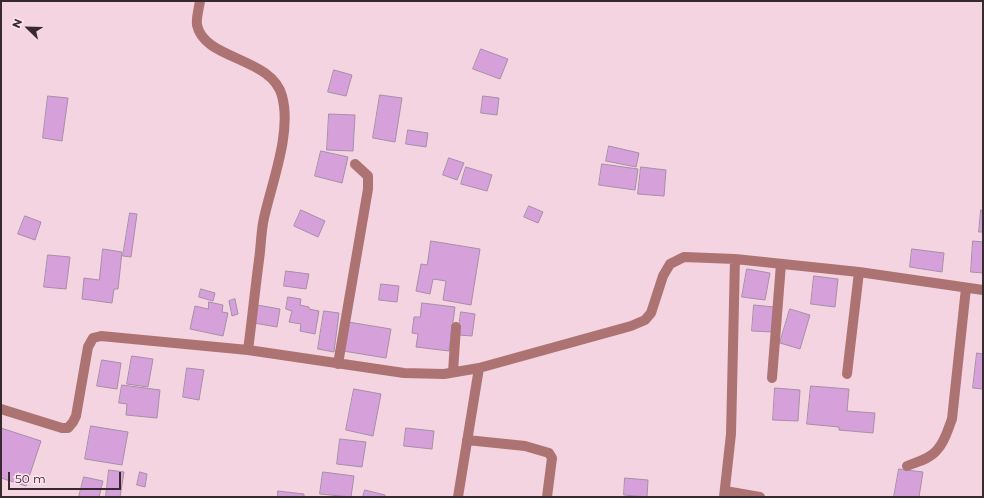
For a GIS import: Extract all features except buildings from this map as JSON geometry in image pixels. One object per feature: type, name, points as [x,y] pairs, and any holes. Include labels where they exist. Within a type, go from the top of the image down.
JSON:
[{"type":"street","points":[[200,1],[197,25],[202,37],[218,50],[268,74],[279,86],[283,97],[285,114],[282,146],[264,218],[248,350]]},
{"type":"street","points":[[338,364],[368,190],[368,176],[355,164]]},
{"type":"street","points":[[1,409],[62,428],[68,428],[76,416],[88,347],[93,338],[100,336],[248,350],[404,373],[444,374],[479,368],[631,326],[645,320],[651,313],[663,276],[670,264],[684,257],[735,260],[859,272],[983,290]]},
{"type":"street","points":[[735,260],[731,434],[724,494],[760,497]]},
{"type":"street","points":[[772,378],[781,264]]},
{"type":"street","points":[[847,374],[859,272]]},
{"type":"street","points":[[907,466],[924,459],[937,451],[944,439],[952,419],[966,288]]},
{"type":"street","points":[[453,372],[456,327]]},
{"type":"street","points":[[458,497],[479,368]]},
{"type":"street","points":[[467,440],[525,446],[549,453],[552,458],[547,497]]}]
